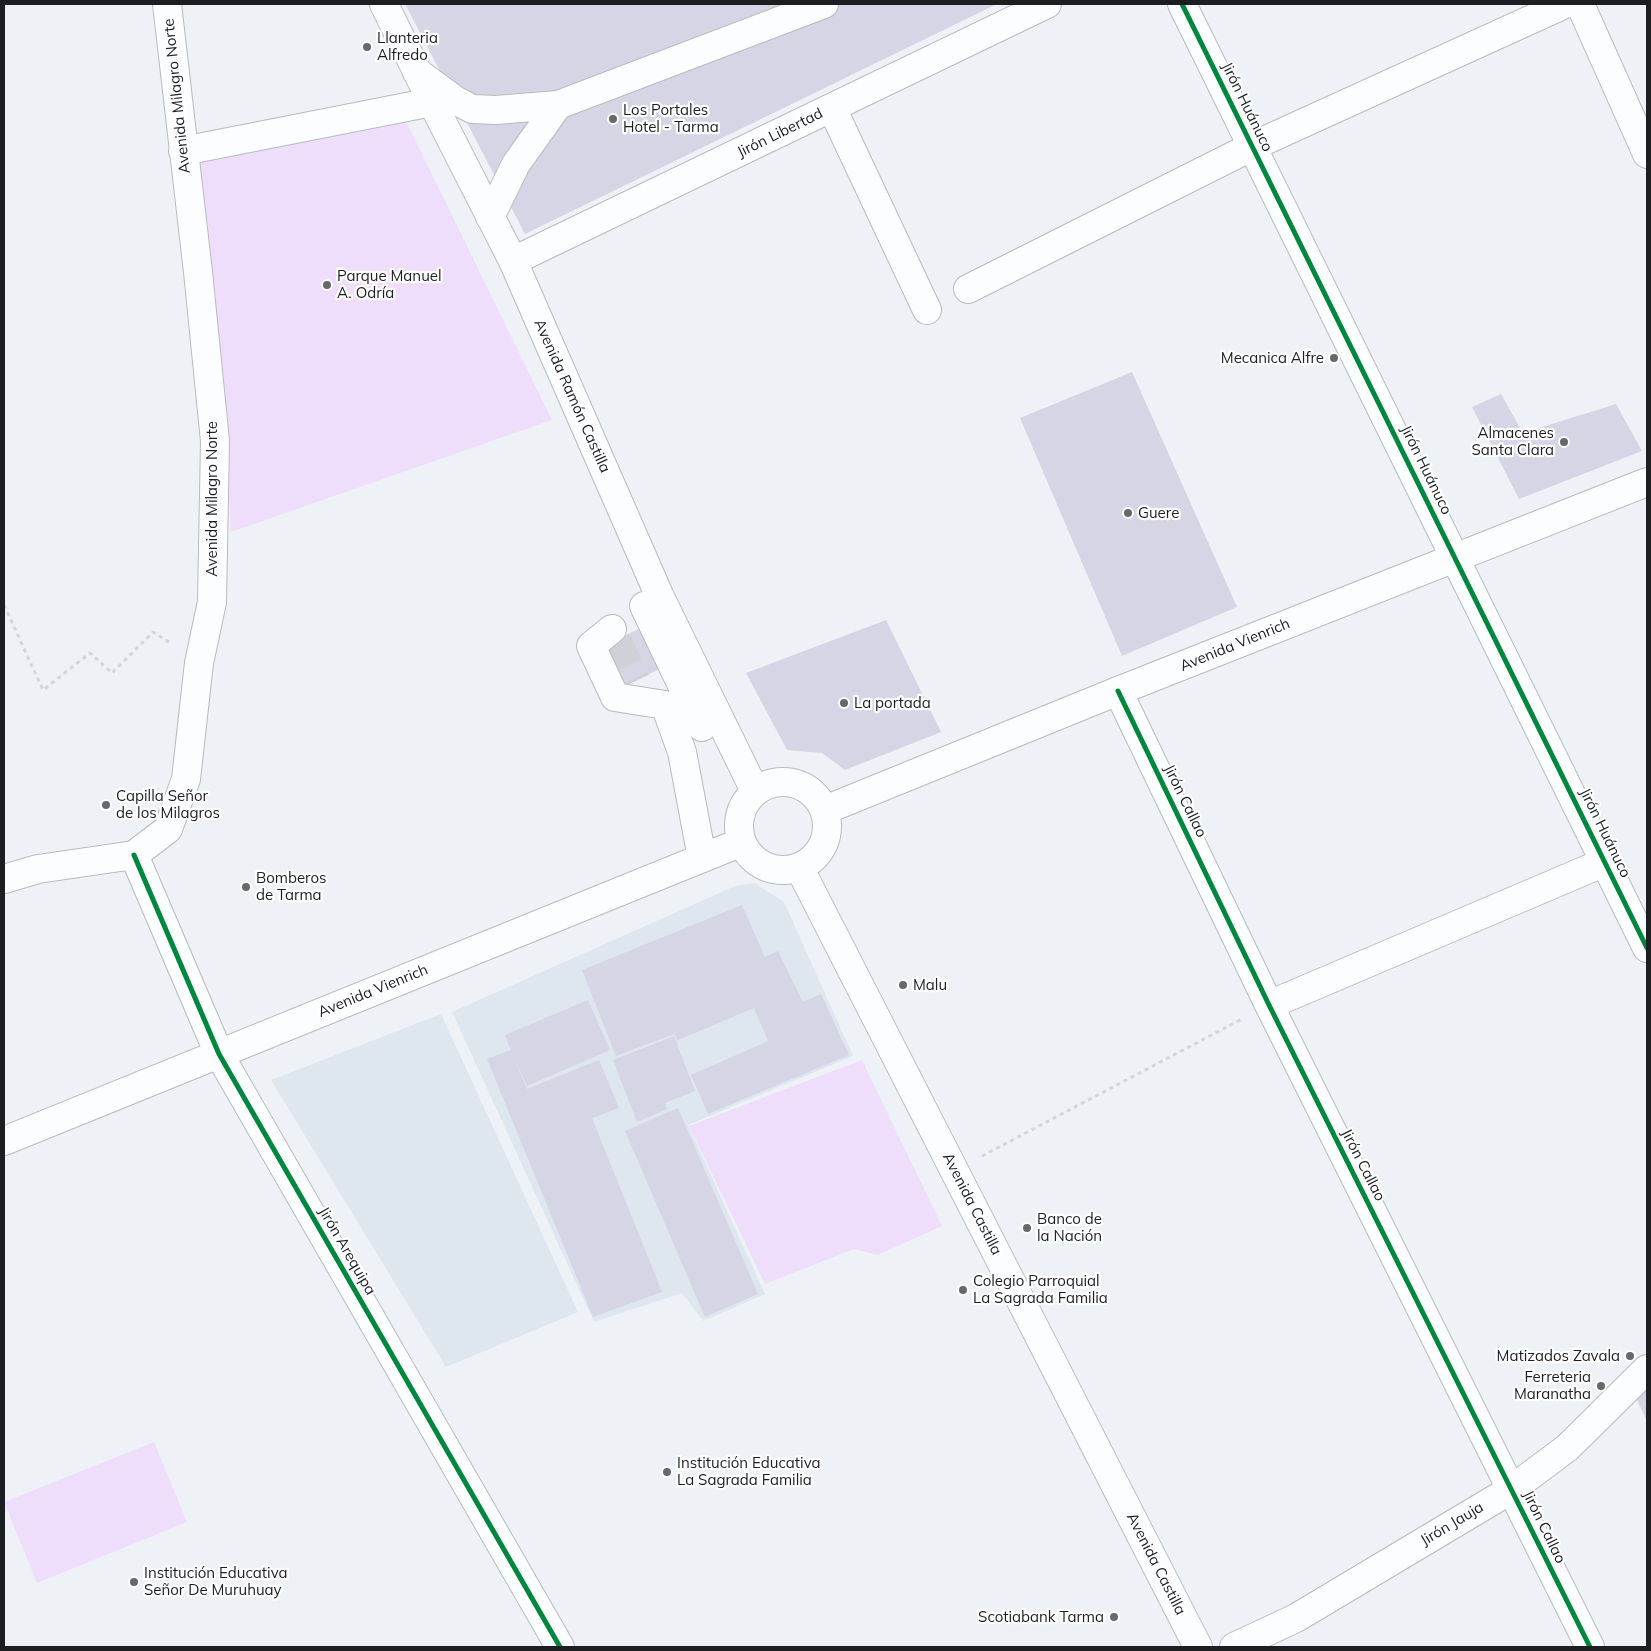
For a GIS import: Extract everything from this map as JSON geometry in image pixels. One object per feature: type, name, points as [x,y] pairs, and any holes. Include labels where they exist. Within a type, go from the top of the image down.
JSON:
[{"type":"main road","name":"Avenida Milagro Norte","points":[[134,855],[168,829],[186,779],[199,663],[212,602],[215,441],[198,272],[167,4]]},
{"type":"main road","name":"Avenida Ramón Castilla","points":[[384,4],[513,261],[652,601],[730,741],[755,791]]},
{"type":"main road","points":[[417,72],[455,100],[472,109],[496,110],[558,105],[824,4]]},
{"type":"main road","name":"Jirón Libertad","points":[[513,261],[1047,4]]},
{"type":"main road","name":"Jirón Huánuco","points":[[1182,4],[1647,948]]},
{"type":"main road","points":[[968,289],[1253,146],[1565,4]]},
{"type":"main road","points":[[1580,4],[1647,154]]},
{"type":"main road","points":[[183,151],[432,102]]},
{"type":"main road","points":[[490,217],[516,164],[558,105]]},
{"type":"main road","points":[[832,108],[927,310]]},
{"type":"main road","name":"Avenida Vienrich","points":[[824,810],[1454,557],[1647,482]]},
{"type":"main road","points":[[665,705],[615,697],[591,646],[614,634],[652,601],[702,727]]},
{"type":"main road","points":[[636,681],[678,714],[730,741]]},
{"type":"main road","name":"Jirón Callao","points":[[1118,691],[1269,1005],[1590,1647]]},
{"type":"main road","points":[[665,705],[682,752],[702,858]]},
{"type":"main road","points":[[794,783],[807,789],[818,798],[824,810],[827,824],[826,838],[820,850],[811,860],[799,867],[786,870],[772,869],[760,863],[749,854],[742,842],[739,828],[740,815],[746,802],[755,791],[767,784],[794,783]]},
{"type":"main road","name":"Avenida Vienrich","points":[[4,1141],[742,842]]},
{"type":"main road","points":[[4,879],[38,869],[134,855]]},
{"type":"main road","name":"Jirón Arequipa","points":[[134,855],[219,1054],[560,1647]]},
{"type":"main road","points":[[1269,1005],[1605,862]]},
{"type":"main road","name":"Avenida Castilla","points":[[799,867],[1198,1647]]},
{"type":"main road","name":"Jirón Jauja","points":[[1234,1647],[1296,1618],[1512,1489],[1567,1448],[1647,1369]]},
{"type":"path","points":[[4,604],[43,690],[90,653],[112,673],[153,632],[199,663]]},
{"type":"path","points":[[955,1170],[1269,1005]]},
{"type":"shaded area","points":[[406,121],[552,420],[231,532],[221,357],[200,190],[200,157]]},
{"type":"shaded area","points":[[754,883],[784,902],[853,1056],[688,1125],[765,1294],[703,1321],[682,1293],[594,1322],[452,1012],[735,886]]},
{"type":"shaded area","points":[[441,1014],[578,1312],[446,1367],[271,1080]]},
{"type":"shaded area","points":[[862,1060],[942,1226],[878,1255],[854,1249],[765,1284],[689,1126]]},
{"type":"shaded area","points":[[154,1442],[187,1522],[37,1583],[4,1502]]},
{"type":"building","name":"Los Portales Hotel - Tarma","points":[[405,4],[997,4],[525,234]]},
{"type":"building","name":"Guere","points":[[1132,372],[1237,607],[1122,656],[1020,418]]},
{"type":"building","name":"Almacenes Santa Clara","points":[[1501,394],[1523,433],[1616,404],[1642,451],[1519,499],[1472,407]]},
{"type":"building","name":"La portada","points":[[886,620],[941,732],[845,770],[822,753],[787,750],[746,673]]},
{"type":"building","points":[[645,626],[664,667],[600,697],[581,656]]},
{"type":"building","points":[[742,905],[765,957],[778,951],[803,1002],[821,994],[849,1055],[708,1114],[691,1075],[768,1041],[754,1008],[678,1040],[674,1034],[616,1056],[582,970]]},
{"type":"building","points":[[588,1000],[610,1050],[527,1086],[514,1058],[527,1089],[599,1060],[619,1108],[592,1118],[662,1292],[593,1317],[487,1059],[511,1050],[505,1035]]},
{"type":"building","points":[[674,1036],[695,1091],[665,1103],[667,1109],[637,1122],[613,1060]]},
{"type":"building","points":[[678,1108],[758,1294],[705,1317],[625,1131]]},
{"type":"building","points":[[1647,1385],[1647,1421],[1635,1396]]},
{"type":"tunnel","points":[[617,640],[636,681]]},
{"type":"cycle path","points":[[1182,4],[1647,948]]},
{"type":"cycle path","points":[[1118,691],[1269,1005],[1590,1647]]},
{"type":"cycle path","points":[[134,855],[219,1054],[560,1647]]},
{"type":"place","name":"Llanteria Alfredo","points":[[367,47]]},
{"type":"place","name":"Los Portales Hotel - Tarma","points":[[613,119]]},
{"type":"place","name":"Parque Manuel A. Odría","points":[[327,285]]},
{"type":"place","name":"Mecanica Alfre","points":[[1334,358]]},
{"type":"place","name":"Almacenes Santa Clara","points":[[1564,442]]},
{"type":"place","name":"Guere","points":[[1128,513]]},
{"type":"place","name":"La portada","points":[[844,703]]},
{"type":"place","name":"Capilla Señor de los Milagros","points":[[106,805]]},
{"type":"place","name":"Bomberos de Tarma","points":[[246,887]]},
{"type":"place","name":"Malu","points":[[903,985]]},
{"type":"place","name":"Banco de la Nación","points":[[1027,1228]]},
{"type":"place","name":"Colegio Parroquial La Sagrada Familia","points":[[963,1290]]},
{"type":"place","name":"Matizados Zavala","points":[[1630,1356]]},
{"type":"place","name":"Ferreteria Maranatha","points":[[1601,1386]]},
{"type":"place","name":"Institución Educativa La Sagrada Familia","points":[[667,1472]]},
{"type":"place","name":"Institución Educativa Señor De Muruhuay","points":[[134,1582]]},
{"type":"place","name":"Scotiabank Tarma","points":[[1114,1617]]}]
